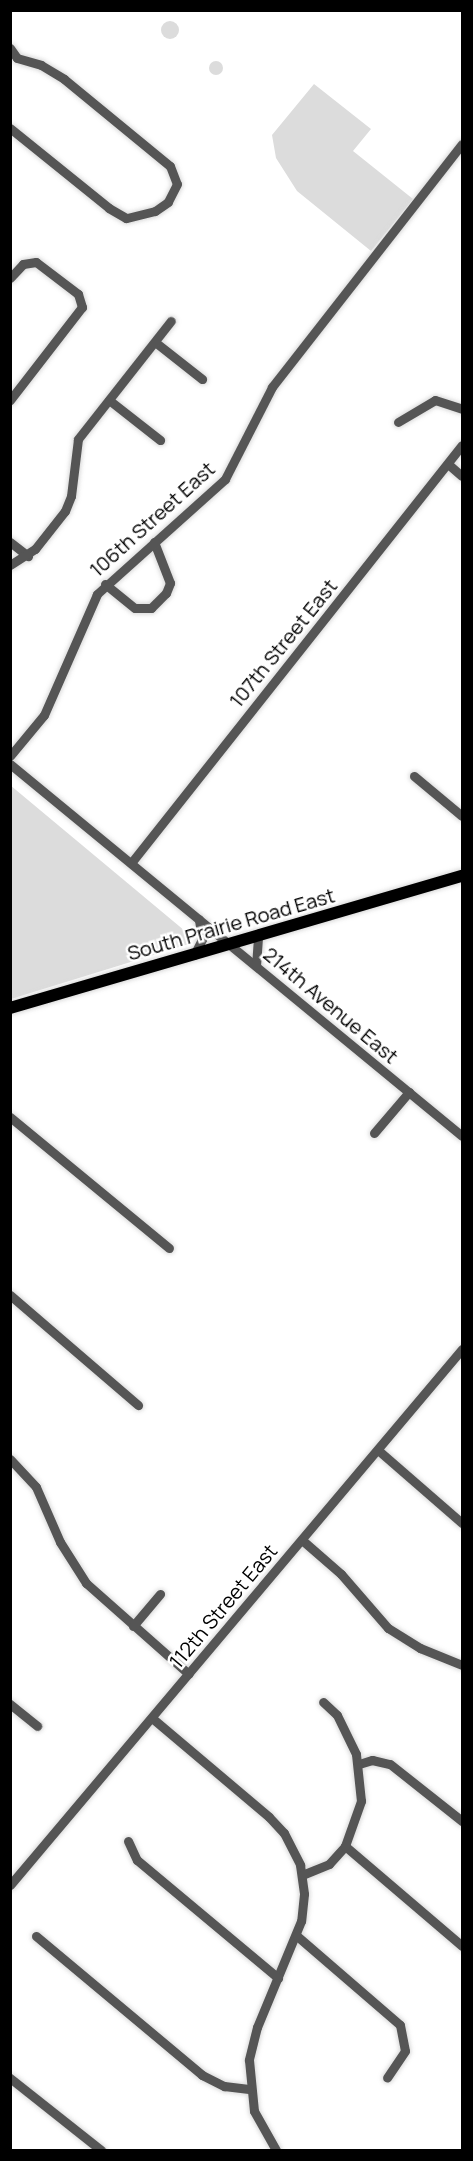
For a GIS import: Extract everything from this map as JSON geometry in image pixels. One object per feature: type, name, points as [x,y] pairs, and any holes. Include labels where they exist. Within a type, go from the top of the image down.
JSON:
[{"type":"main road","name":"South Prairie Road East","points":[[10,1008],[462,876]]},
{"type":"street","points":[[10,48],[14,59],[41,65],[64,79],[170,166],[177,184],[168,202],[140,217],[126,218],[109,208],[10,128]]},
{"type":"street","name":"106th Street East","points":[[10,756],[44,715],[91,603],[105,584],[225,479],[272,387],[462,144]]},
{"type":"street","points":[[10,278],[22,264],[31,261],[78,294],[82,308],[10,400]]},
{"type":"street","points":[[10,565],[28,556],[69,504],[78,440],[171,321]]},
{"type":"street","points":[[155,342],[202,380]]},
{"type":"street","points":[[109,400],[160,440]]},
{"type":"street","points":[[398,422],[435,400],[462,409]]},
{"type":"street","name":"107th Street East","points":[[131,863],[462,445]]},
{"type":"street","points":[[448,464],[462,476]]},
{"type":"street","points":[[10,542],[28,556]]},
{"type":"street","points":[[105,584],[135,608],[151,608],[170,583],[154,542]]},
{"type":"street","name":"214th Avenue East","points":[[10,764],[462,1136]]},
{"type":"street","points":[[414,776],[462,816]]},
{"type":"street","points":[[194,955],[202,939],[199,919]]},
{"type":"street","points":[[256,966],[258,936]]},
{"type":"street","points":[[374,1133],[409,1092]]},
{"type":"street","points":[[10,1117],[169,1248]]},
{"type":"street","points":[[10,1295],[138,1405]]},
{"type":"street","name":"112th Street East","points":[[10,1885],[462,1349]]},
{"type":"street","points":[[378,1450],[462,1523]]},
{"type":"street","points":[[10,1459],[36,1487],[60,1542],[86,1582],[189,1674]]},
{"type":"street","points":[[302,1540],[341,1574],[388,1628],[420,1648],[462,1665]]},
{"type":"street","points":[[134,1626],[160,1594]]},
{"type":"street","points":[[302,1875],[328,1864],[345,1846],[361,1801],[359,1764],[337,1715],[323,1702]]},
{"type":"street","points":[[10,1704],[37,1726]]},
{"type":"street","points":[[152,1718],[269,1817],[294,1850],[302,1875],[303,1906],[297,1936],[253,2040],[249,2090],[262,2130],[276,2151]]},
{"type":"street","points":[[359,1764],[372,1760],[390,1764],[462,1821]]},
{"type":"street","points":[[128,1841],[137,1860],[278,1978]]},
{"type":"street","points":[[345,1846],[462,1946]]},
{"type":"street","points":[[36,1936],[202,2075],[224,2086],[249,2090]]},
{"type":"street","points":[[297,1936],[400,2025],[405,2051],[387,2078]]},
{"type":"street","points":[[10,2078],[100,2151]]},
{"type":"shaded area","points":[[166,21],[174,21],[179,26],[177,37],[166,39],[161,34],[161,26]]},
{"type":"shaded area","points":[[216,61],[221,63],[223,68],[221,73],[216,75],[211,73],[209,68],[211,63]]},
{"type":"shaded area","points":[[314,84],[371,129],[353,151],[413,199],[371,251],[297,191],[276,158],[272,135]]},
{"type":"shaded area","points":[[10,785],[185,931],[191,938],[189,944],[11,999]]}]
